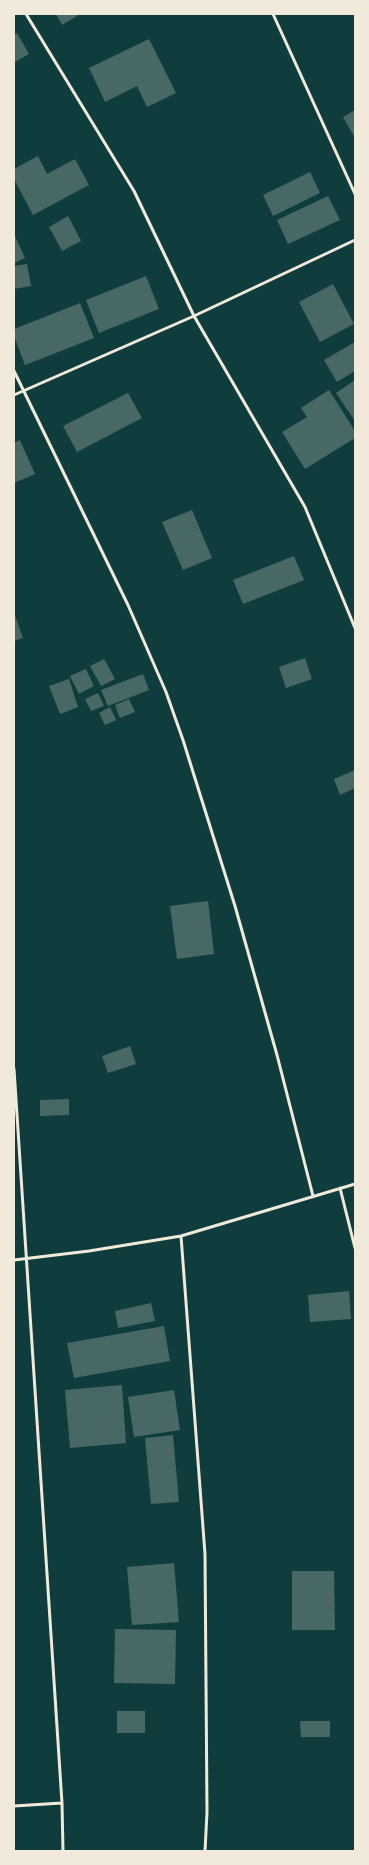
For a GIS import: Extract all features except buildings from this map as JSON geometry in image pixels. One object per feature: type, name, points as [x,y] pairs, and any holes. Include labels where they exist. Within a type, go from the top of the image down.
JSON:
[{"type":"lane","points":[[26,14],[134,191],[194,316],[305,507],[355,628]]},
{"type":"lane","points":[[273,14],[355,194]]},
{"type":"lane","points":[[14,396],[24,390],[194,316],[355,240]]},
{"type":"lane","points":[[14,371],[128,605],[166,692],[183,740],[235,906],[277,1055],[313,1196]]},
{"type":"lane","points":[[14,1069],[25,1259],[62,1803],[63,1851]]},
{"type":"lane","points":[[14,1260],[89,1251],[181,1236],[355,1184]]},
{"type":"lane","points":[[340,1188],[355,1248]]},
{"type":"lane","points":[[181,1236],[205,1554],[207,1812],[205,1851]]},
{"type":"lane","points":[[14,1806],[62,1803]]}]
